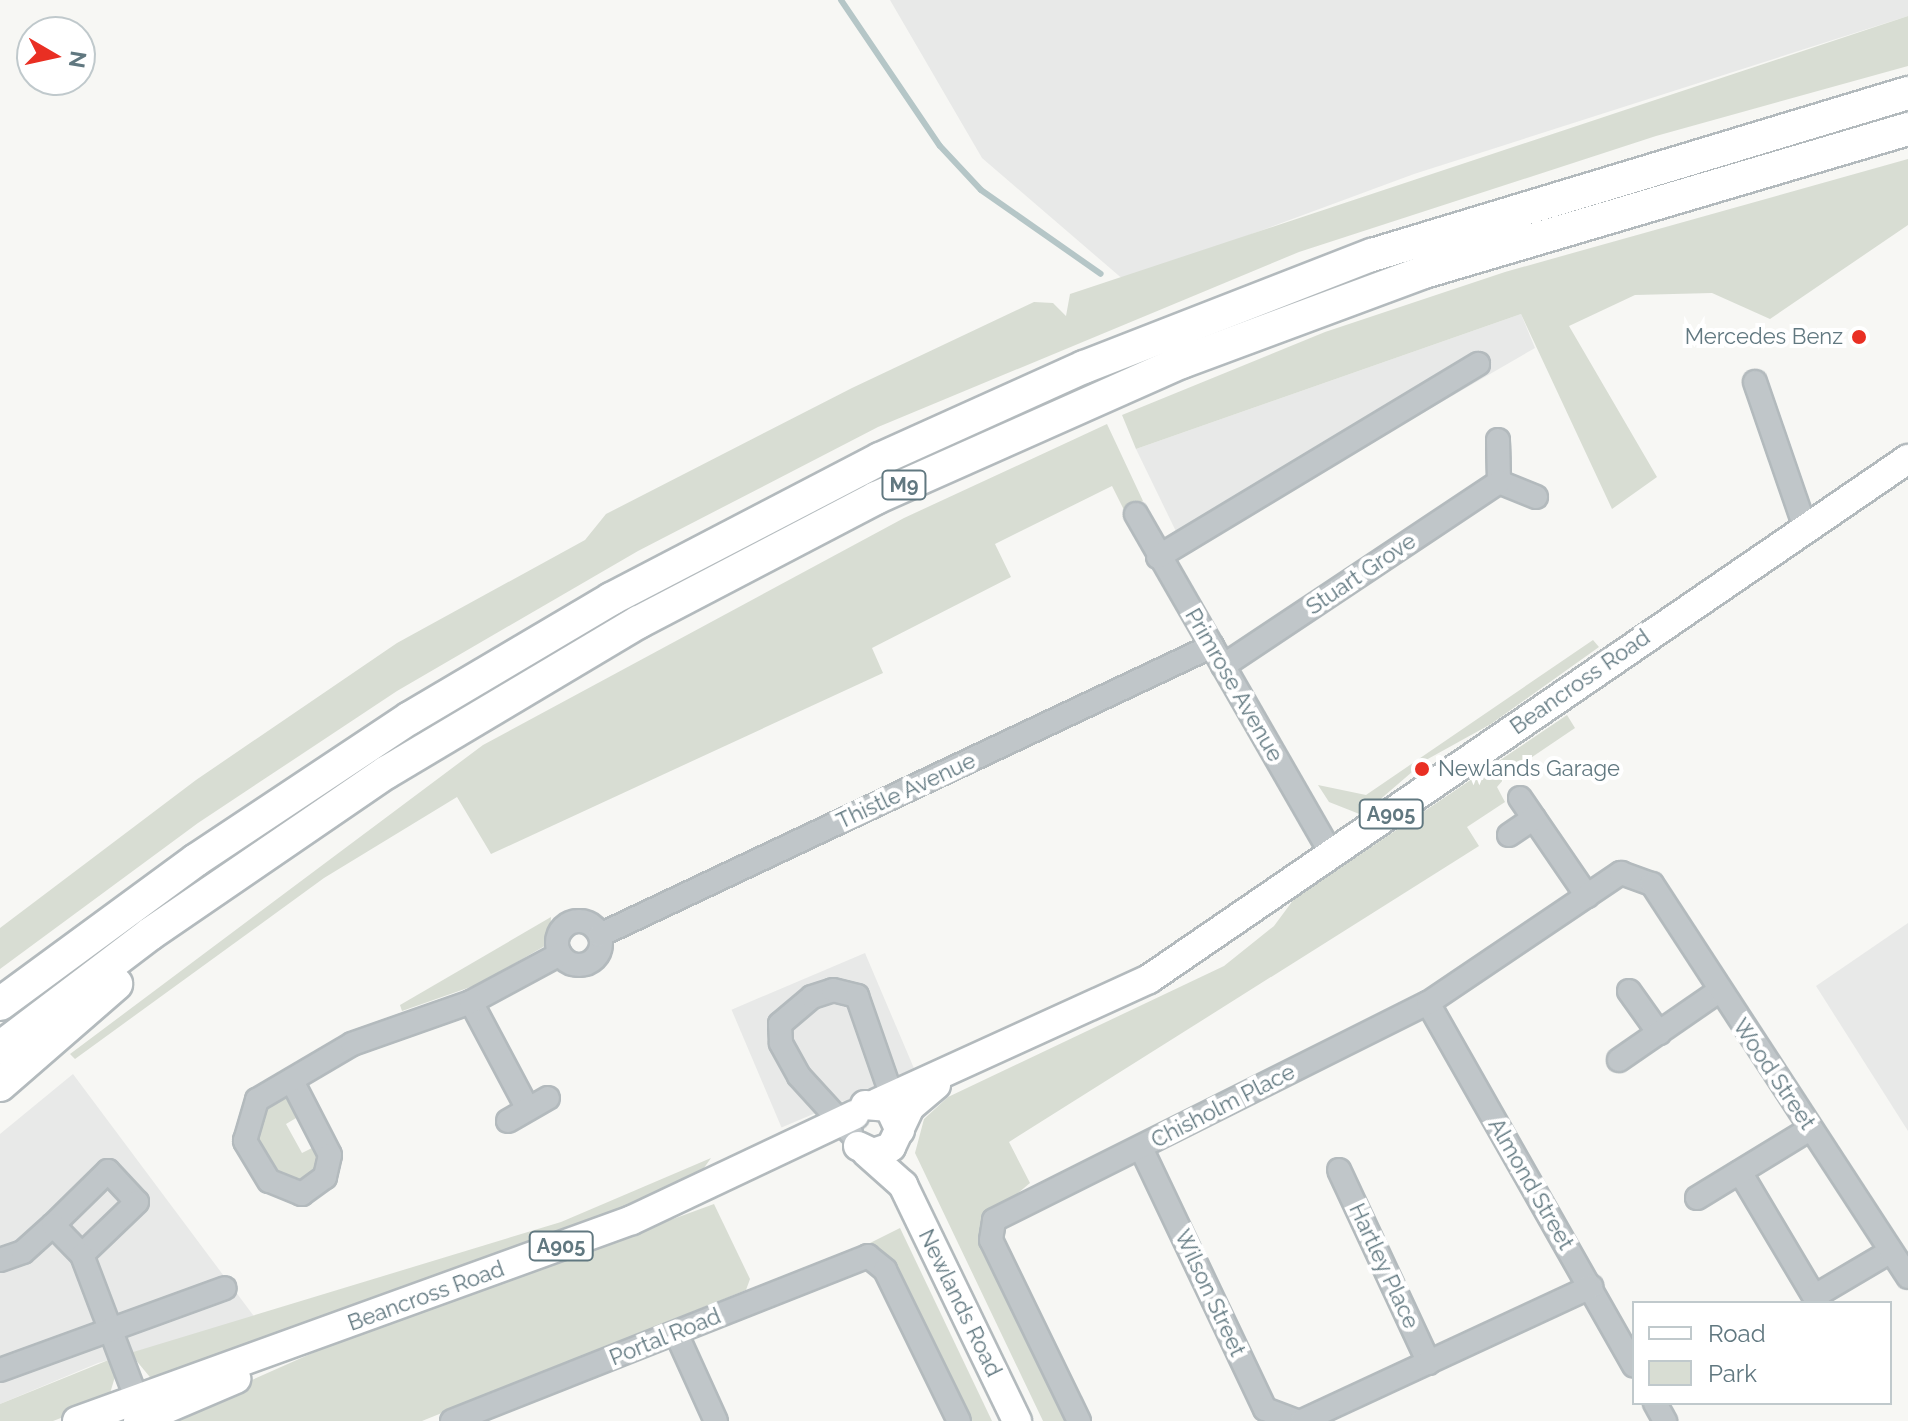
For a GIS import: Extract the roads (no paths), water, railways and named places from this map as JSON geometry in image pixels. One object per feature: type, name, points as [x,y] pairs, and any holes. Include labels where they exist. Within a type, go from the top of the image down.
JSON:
[{"type":"highway","name":"M9","points":[[0,1004],[196,860],[410,718],[611,599],[867,466],[1084,367],[1372,255],[1908,93]]},
{"type":"highway","name":"M9","points":[[0,1048],[236,873],[448,734],[766,553],[1182,362],[1551,230],[1908,129]]},
{"type":"highway","points":[[0,1085],[137,969],[448,734]]},
{"type":"main road","name":"Beancross Road","points":[[77,1421],[139,1412],[333,1330],[632,1220],[785,1150],[874,1125],[910,1107],[960,1070],[1149,979],[1908,459]]},
{"type":"main road","name":"Newlands Road","points":[[874,1125],[1017,1421]]},
{"type":"street","points":[[1158,557],[1478,364]]},
{"type":"street","points":[[1755,382],[1805,527]]},
{"type":"street","points":[[1498,440],[1499,482],[1536,497]]},
{"type":"street","name":"Stuart Grove","points":[[1223,666],[1499,482]]},
{"type":"street","name":"Primrose Avenue","points":[[1136,514],[1332,855]]},
{"type":"street","name":"Thistle Avenue","points":[[600,935],[1212,646]]},
{"type":"street","points":[[1520,798],[1587,896]]},
{"type":"street","points":[[1509,835],[1534,818]]},
{"type":"street","name":"Chisholm Place","points":[[1079,1421],[990,1230],[1005,1211],[1141,1148],[1428,1003],[1621,873],[1638,876]]},
{"type":"street","name":"Wood Street","points":[[1638,876],[1652,884],[1908,1277]]},
{"type":"street","points":[[586,922],[600,935],[599,952],[588,963],[572,964],[560,954],[557,938],[568,924],[586,922]]},
{"type":"street","points":[[292,1081],[330,1155],[325,1177],[302,1194],[269,1181],[244,1132],[257,1100],[400,1021],[471,1002],[560,954]]},
{"type":"street","points":[[833,990],[857,996],[874,1125],[781,1043],[780,1024],[812,997],[833,990]]},
{"type":"street","points":[[1629,991],[1659,1033]]},
{"type":"street","points":[[1619,1060],[1719,991]]},
{"type":"street","points":[[471,1002],[538,1104],[508,1121]]},
{"type":"street","name":"Almond Street","points":[[1428,1003],[1632,1361]]},
{"type":"street","points":[[1697,1198],[1810,1129]]},
{"type":"street","name":"Wilson Street","points":[[1141,1148],[1265,1409],[1296,1421]]},
{"type":"street","name":"Hartley Place","points":[[1339,1170],[1429,1363]]},
{"type":"street","points":[[0,1260],[23,1252],[108,1171],[137,1202],[82,1255]]},
{"type":"street","points":[[1740,1172],[1816,1300],[1891,1251]]},
{"type":"street","points":[[53,1225],[82,1255],[139,1412]]},
{"type":"street","name":"Portal Road","points":[[452,1421],[858,1257],[876,1260],[959,1421]]},
{"type":"street","points":[[1302,1421],[1591,1287]]},
{"type":"street","points":[[0,1370],[225,1288]]},
{"type":"street","points":[[676,1333],[716,1421]]},
{"type":"waterway","points":[[841,0],[940,146],[981,190],[1101,274]]},
{"type":"place","name":"Mercedes Benz","points":[[1859,337]]},
{"type":"place","name":"Newlands Garage","points":[[1422,769]]}]
